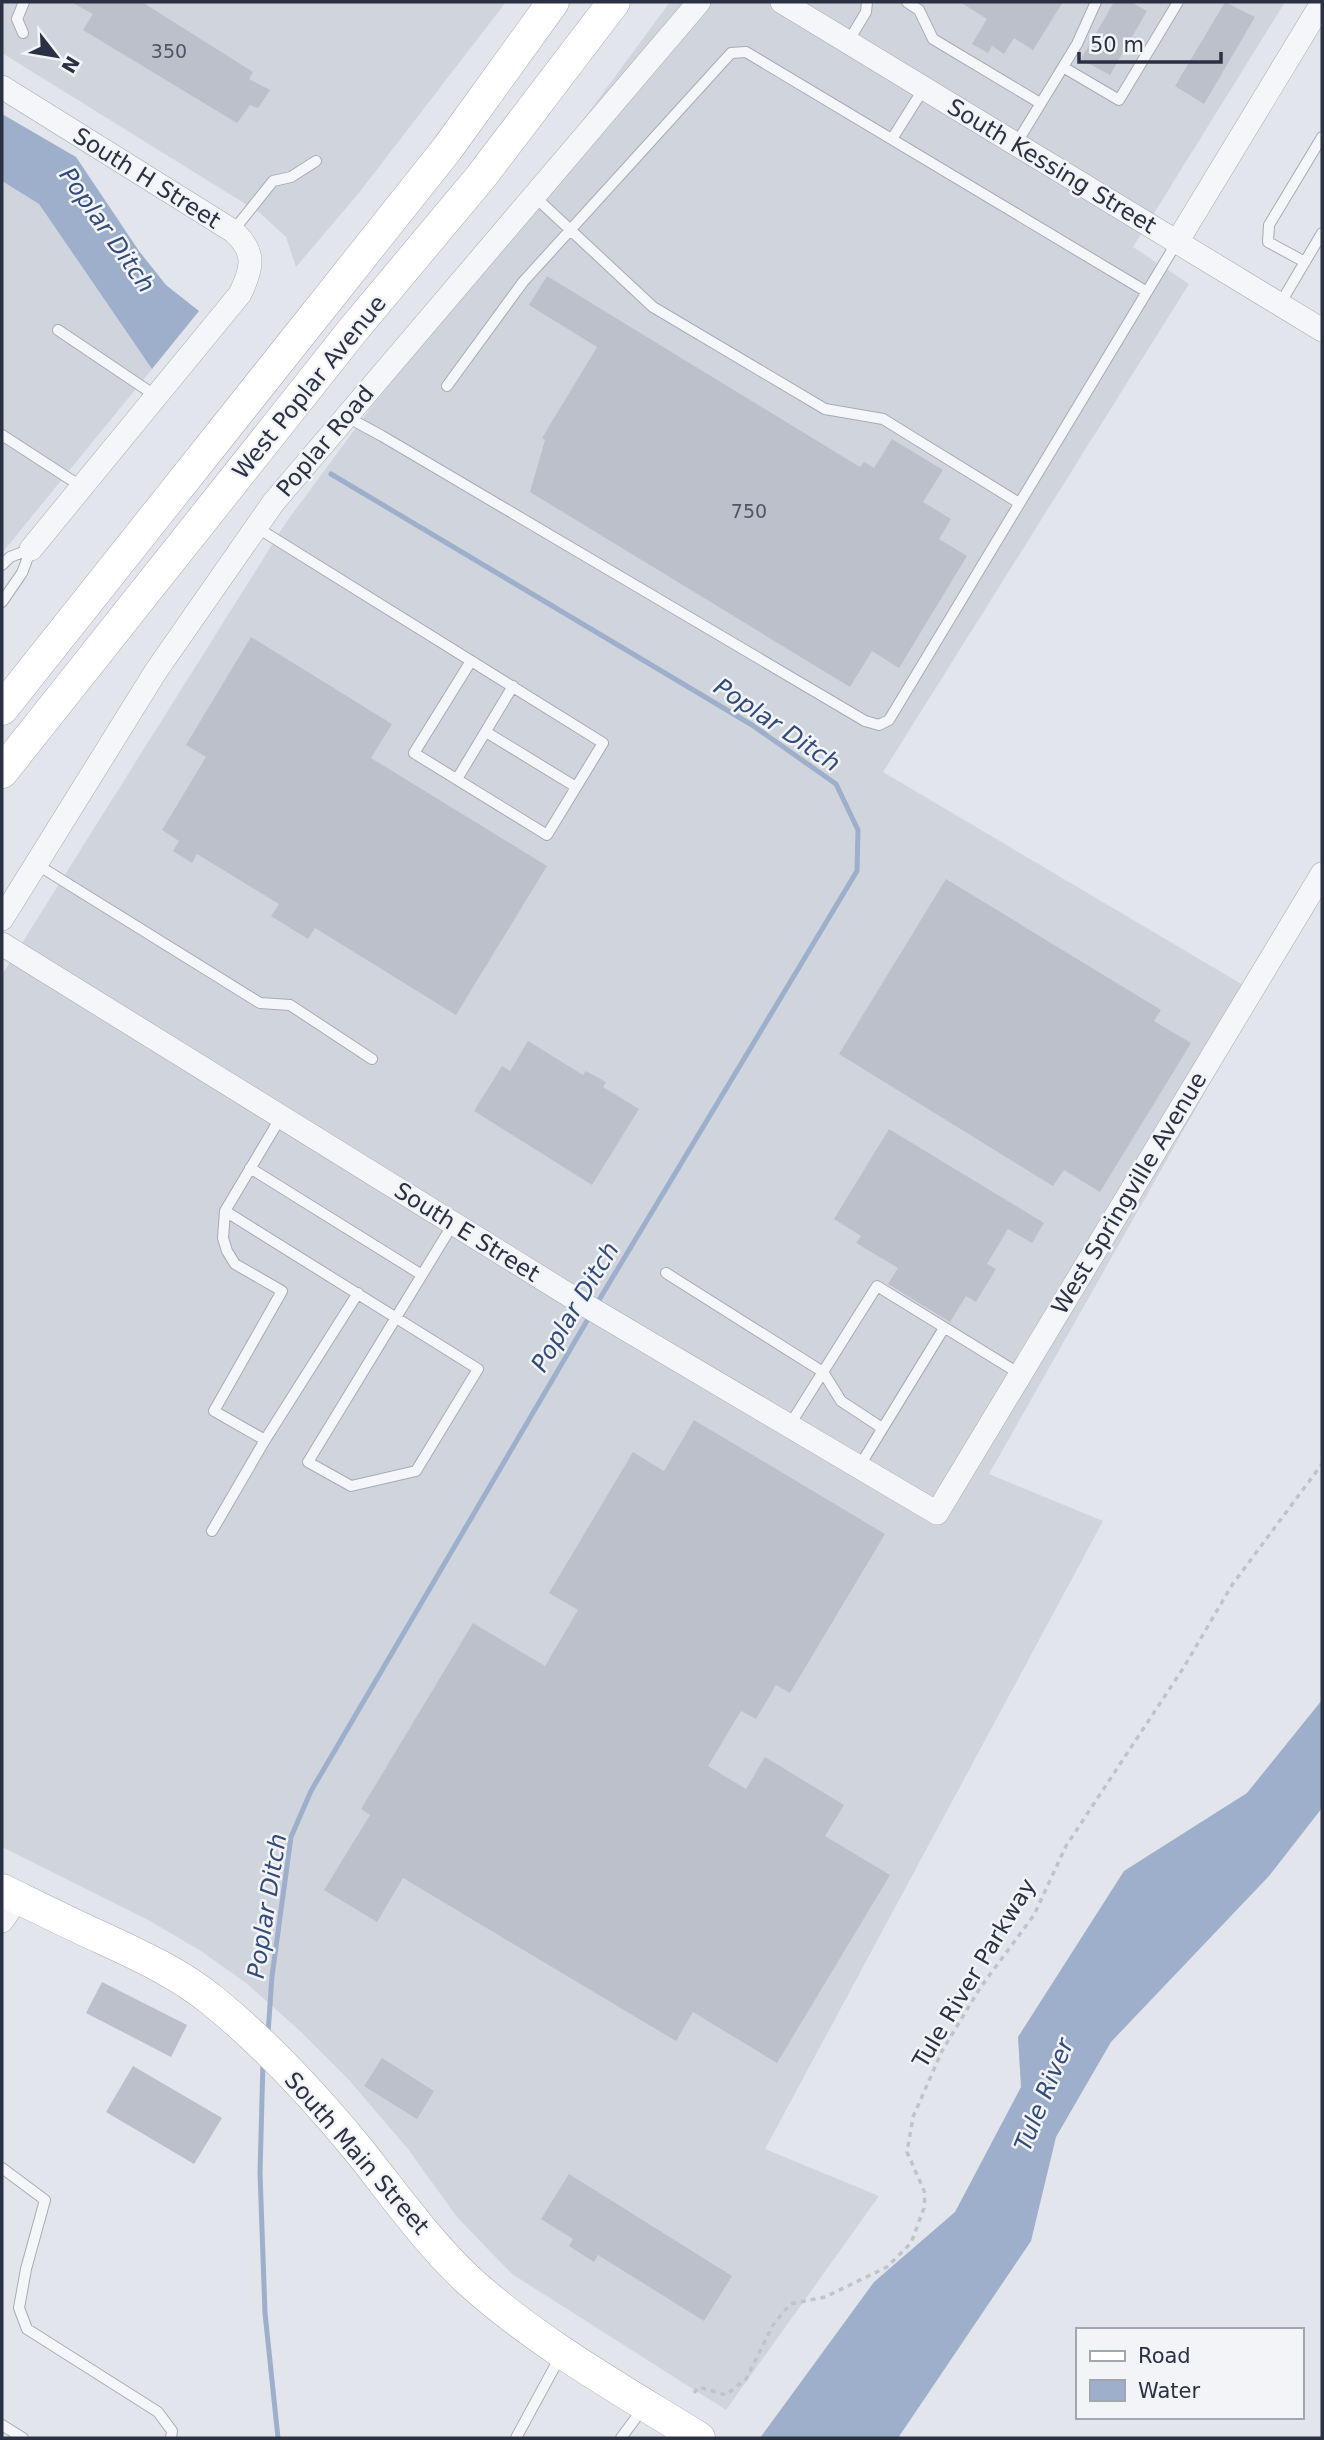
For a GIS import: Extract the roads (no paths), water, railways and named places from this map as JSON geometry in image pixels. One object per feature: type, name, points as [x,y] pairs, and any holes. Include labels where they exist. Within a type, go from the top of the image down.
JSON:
[{"type":"main road","name":"West Poplar Avenue","points":[[2,709],[447,149],[553,2]]},
{"type":"main road","name":"West Poplar Avenue","points":[[2,772],[354,330],[480,178],[614,2]]},
{"type":"main road","name":"South Main Street","points":[[7,1903],[163,1968],[210,1999],[303,2087],[457,2268],[516,2319],[699,2438]]},
{"type":"street","name":"Poplar Road","points":[[2,919],[156,671],[272,503],[699,2]]},
{"type":"street","name":"South Kessing Street","points":[[782,2],[1322,330]]},
{"type":"street","points":[[1177,242],[1322,3]]},
{"type":"street","name":"South H Street","points":[[2,87],[233,231],[244,241],[250,254],[250,273],[240,294],[156,396]]},
{"type":"street","points":[[30,549],[156,396]]},
{"type":"street","name":"West Springville Avenue","points":[[937,1513],[1322,874]]},
{"type":"street","name":"South E Street","points":[[2,944],[597,1312],[937,1513]]},
{"type":"lane","points":[[23,33],[17,19],[24,2]]},
{"type":"lane","points":[[848,42],[866,12],[867,2]]},
{"type":"lane","points":[[907,2],[919,10],[933,39],[1040,103]]},
{"type":"lane","points":[[1016,144],[1077,44],[1096,2]]},
{"type":"lane","points":[[1063,67],[1119,100],[1178,2]]},
{"type":"lane","points":[[447,386],[523,282],[731,53],[746,51],[1147,292]]},
{"type":"lane","points":[[892,139],[924,88]]},
{"type":"lane","points":[[1305,262],[1268,242],[1269,225],[1322,137]]},
{"type":"lane","points":[[233,231],[272,181],[291,177],[316,161]]},
{"type":"lane","points":[[534,196],[653,307],[825,409],[883,419],[1019,503]]},
{"type":"lane","points":[[1280,304],[1322,233]]},
{"type":"lane","points":[[345,416],[865,721],[879,725],[889,720],[1177,242]]},
{"type":"lane","points":[[58,330],[156,396]]},
{"type":"lane","points":[[2,435],[82,487]]},
{"type":"lane","points":[[256,527],[471,660],[513,686],[603,743],[547,835],[414,753],[471,660]]},
{"type":"lane","points":[[2,565],[10,557],[30,549]]},
{"type":"lane","points":[[2,602],[22,573],[30,549]]},
{"type":"lane","points":[[457,779],[513,686]]},
{"type":"lane","points":[[486,732],[576,787]]},
{"type":"lane","points":[[36,864],[260,1003],[290,1005],[372,1059]]},
{"type":"lane","points":[[265,1440],[214,1411],[282,1291],[235,1264],[223,1238],[225,1211],[281,1117]]},
{"type":"lane","points":[[250,1168],[422,1275]]},
{"type":"lane","points":[[225,1211],[397,1317],[478,1369],[416,1471],[351,1486],[308,1462],[397,1317],[453,1224]]},
{"type":"lane","points":[[666,1273],[823,1372],[841,1401],[882,1428]]},
{"type":"lane","points":[[789,1426],[877,1286],[1020,1374]]},
{"type":"lane","points":[[212,1531],[265,1440],[358,1293]]},
{"type":"lane","points":[[859,1467],[944,1328]]},
{"type":"lane","points":[[2,2168],[45,2200],[26,2269],[19,2308],[27,2329],[158,2412],[173,2431],[171,2438]]},
{"type":"lane","points":[[516,2438],[563,2352]]},
{"type":"lane","points":[[621,2438],[646,2405]]},
{"type":"lane","points":[[2,2426],[23,2438]]},
{"type":"water","points":[[2,114],[76,157],[139,251],[166,285],[199,311],[152,369],[39,204],[2,181]]},
{"type":"water","name":"Tule River","points":[[1322,1700],[1322,1808],[1269,1876],[1111,2042],[1056,2137],[1031,2241],[898,2438],[760,2438],[874,2282],[955,2212],[1021,2087],[1018,2037],[1124,1871],[1247,1793]]},
{"type":"waterway","name":"Poplar Ditch","points":[[331,474],[752,725],[836,784],[858,830],[857,871],[596,1305]]},
{"type":"waterway","name":"Poplar Ditch","points":[[268,2034],[272,1976],[291,1837],[311,1791],[591,1314]]},
{"type":"waterway","name":"Poplar Ditch","points":[[263,2061],[260,2173],[265,2313],[278,2438]]}]
